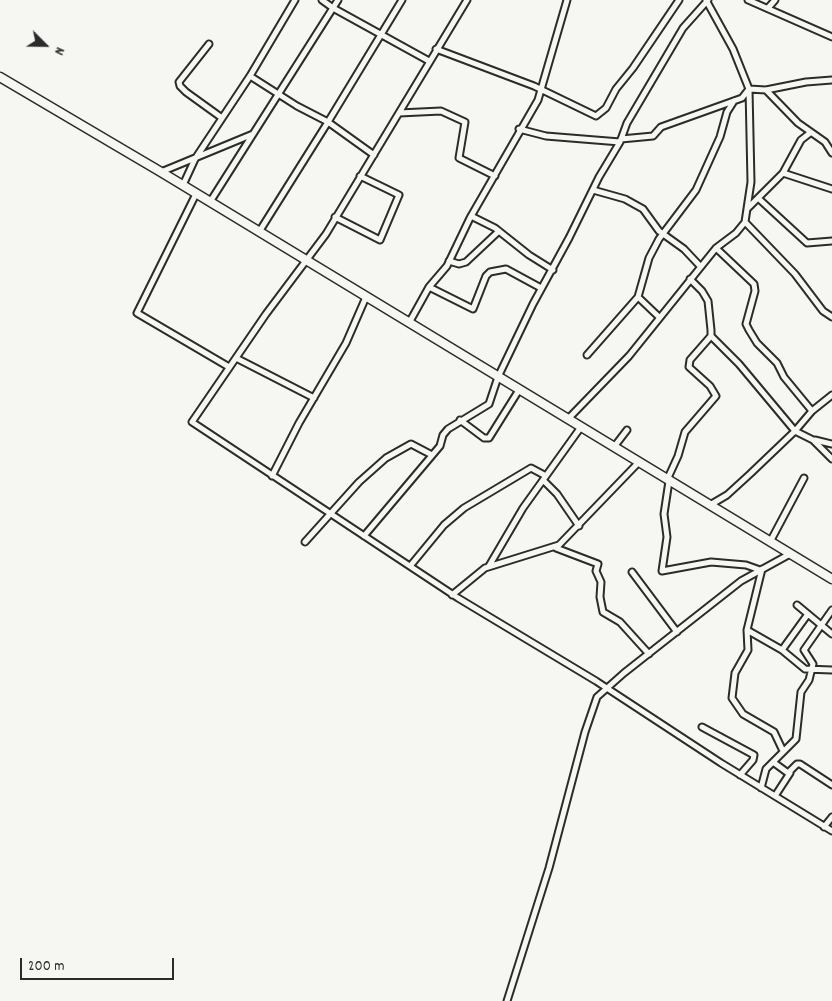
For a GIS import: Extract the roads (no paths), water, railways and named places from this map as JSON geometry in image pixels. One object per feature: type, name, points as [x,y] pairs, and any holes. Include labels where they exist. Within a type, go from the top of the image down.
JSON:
[{"type":"main road","points":[[0,77],[183,185],[832,579]]},
{"type":"street","points":[[183,185],[195,158],[250,76],[295,0]]},
{"type":"street","points":[[322,0],[333,8],[429,61]]},
{"type":"street","points":[[210,202],[338,0]]},
{"type":"street","points":[[259,232],[402,0]]},
{"type":"street","points":[[467,0],[374,154],[307,260],[229,367],[192,422],[452,595],[607,688],[740,775],[832,832]]},
{"type":"street","points":[[409,323],[430,286],[439,277],[449,261],[471,216],[542,90],[567,0]]},
{"type":"street","points":[[436,49],[542,90],[586,113],[596,116],[600,115],[679,0]]},
{"type":"street","points":[[748,0],[832,36]]},
{"type":"street","points":[[768,8],[775,0]]},
{"type":"street","points":[[364,536],[440,446],[443,435],[460,420],[487,406],[498,377],[541,288],[553,270],[620,141],[627,123],[680,33],[707,1],[733,49],[749,90],[751,182],[745,222],[736,233],[716,248],[629,356],[568,419]]},
{"type":"street","points":[[209,44],[179,82],[186,92],[222,118]]},
{"type":"street","points":[[250,76],[278,95],[328,122],[374,154]]},
{"type":"street","points":[[519,130],[546,136],[620,141],[653,136],[661,127],[742,98],[749,90],[766,90],[806,82],[832,80]]},
{"type":"street","points":[[766,90],[810,133],[825,142],[832,152]]},
{"type":"street","points":[[586,355],[638,297],[649,258],[663,235],[696,190],[720,137],[727,112],[734,101]]},
{"type":"street","points":[[399,113],[441,111],[465,122],[459,158],[495,176]]},
{"type":"street","points":[[748,208],[783,173],[802,140],[810,133]]},
{"type":"street","points":[[161,172],[253,134]]},
{"type":"street","points":[[783,173],[832,190]]},
{"type":"street","points":[[335,217],[380,240],[399,195],[360,176]]},
{"type":"street","points":[[593,190],[625,198],[643,209],[663,235],[684,249],[700,266]]},
{"type":"street","points":[[196,194],[138,314],[229,367]]},
{"type":"street","points":[[758,198],[807,243],[832,241]]},
{"type":"street","points":[[471,216],[499,231],[529,255],[553,270]]},
{"type":"street","points":[[745,222],[795,274],[823,311],[832,317]]},
{"type":"street","points":[[449,261],[459,264],[466,262],[499,231]]},
{"type":"street","points":[[716,248],[754,284],[746,324],[757,343],[777,364],[784,377],[812,411]]},
{"type":"street","points":[[430,286],[473,309],[486,276],[490,272],[506,269],[541,288]]},
{"type":"street","points":[[690,279],[708,301],[711,336],[739,364],[795,431],[814,440],[832,444]]},
{"type":"street","points":[[272,476],[346,343],[366,297]]},
{"type":"street","points":[[638,297],[659,317]]},
{"type":"street","points":[[711,336],[690,360],[689,367],[710,386],[716,397],[703,409],[685,432],[668,480],[664,514],[668,537],[662,572],[711,562],[761,569]]},
{"type":"street","points":[[236,358],[314,398]]},
{"type":"street","points":[[460,420],[484,438],[489,438],[519,390]]},
{"type":"street","points":[[710,506],[727,495],[795,431],[812,411],[832,396]]},
{"type":"street","points":[[488,567],[544,478],[582,427]]},
{"type":"street","points":[[614,447],[627,430]]},
{"type":"street","points":[[814,440],[832,459]]},
{"type":"street","points":[[305,542],[331,516],[359,482],[403,447],[414,444],[432,455]]},
{"type":"street","points":[[452,595],[468,580],[488,567],[556,548],[639,462]]},
{"type":"street","points":[[411,566],[444,525],[464,508],[532,468],[544,478],[557,494],[579,526]]},
{"type":"street","points":[[770,542],[804,478]]},
{"type":"street","points":[[556,548],[598,564],[596,571],[601,580],[600,597],[603,612],[620,622],[649,654]]},
{"type":"street","points":[[507,1001],[549,868],[585,732],[595,702],[607,688],[741,581],[790,554]]},
{"type":"street","points":[[761,569],[748,630],[748,650],[735,673],[733,701],[743,714],[774,732],[783,751]]},
{"type":"street","points":[[632,572],[678,632]]},
{"type":"street","points":[[797,605],[832,634]]},
{"type":"street","points":[[762,788],[766,769],[796,739],[796,728],[801,712],[801,692],[813,662],[804,650],[832,610]]},
{"type":"street","points":[[782,650],[808,614]]},
{"type":"street","points":[[748,630],[782,650],[802,667],[811,671],[832,670]]},
{"type":"street","points":[[702,727],[754,755],[753,760],[740,775]]},
{"type":"street","points":[[773,762],[785,772],[790,773]]},
{"type":"street","points":[[775,796],[797,764],[800,764],[832,785]]},
{"type":"street","points":[[824,827],[832,817]]}]
